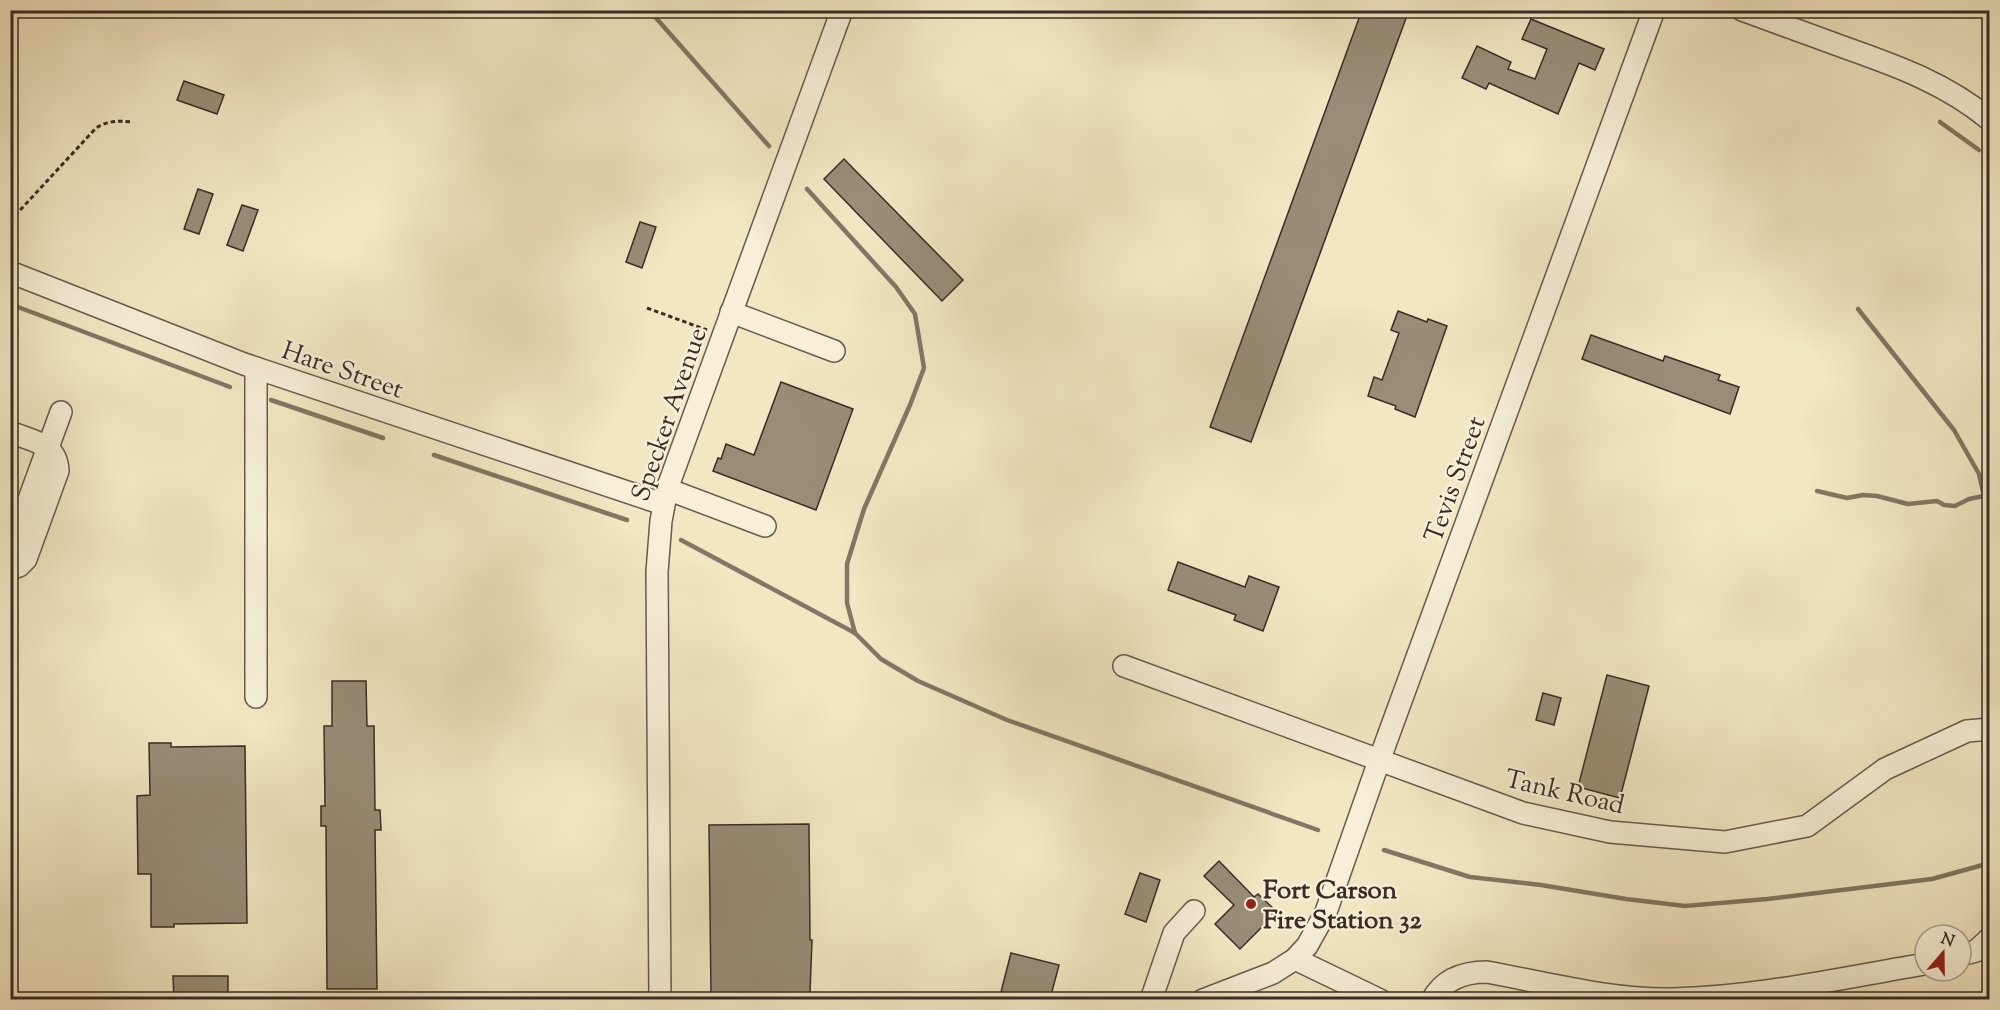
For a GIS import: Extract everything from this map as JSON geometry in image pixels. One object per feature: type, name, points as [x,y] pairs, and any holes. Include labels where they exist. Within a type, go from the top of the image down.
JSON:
[{"type":"street","name":"Specker Avenue","points":[[660,999],[657,594],[659,539],[665,497],[842,10]]},
{"type":"street","name":"Tevis Street","points":[[1203,999],[1273,973],[1294,959],[1307,946],[1326,912],[1378,761],[1654,10]]},
{"type":"street","points":[[1742,10],[1906,69],[1971,105],[1989,120]]},
{"type":"street","name":"Hare Street","points":[[10,272],[256,368],[453,435],[765,526]]},
{"type":"street","points":[[731,312],[834,351]]},
{"type":"street","points":[[256,368],[256,697]]},
{"type":"street","points":[[10,551],[61,412]]},
{"type":"street","points":[[10,432],[49,447],[56,457],[58,471],[26,559],[19,566],[10,569]]},
{"type":"street","name":"Tank Road","points":[[1124,666],[1523,813],[1610,832],[1725,842],[1807,826],[1886,769],[1967,731],[1989,729]]},
{"type":"street","points":[[1151,999],[1174,933],[1194,912]]},
{"type":"street","points":[[1973,952],[1989,938]]},
{"type":"street","points":[[1294,959],[1380,999]]},
{"type":"street","points":[[1432,999],[1445,983],[1470,972],[1487,972],[1600,993],[1671,999],[1728,996],[1913,966]]},
{"type":"path","points":[[10,221],[96,128],[106,122],[117,120],[133,122]]},
{"type":"path","points":[[646,308],[722,336]]},
{"type":"building","points":[[1362,10],[1409,10],[1251,442],[1210,427]]},
{"type":"building","points":[[1531,19],[1604,49],[1595,70],[1579,63],[1558,114],[1489,83],[1486,89],[1462,78],[1477,46],[1511,62],[1508,69],[1535,79],[1547,49],[1522,39]]},
{"type":"building","points":[[184,81],[224,95],[217,114],[177,100]]},
{"type":"building","points":[[844,159],[963,280],[942,301],[824,179]]},
{"type":"building","points":[[198,189],[213,194],[199,234],[184,229]]},
{"type":"building","points":[[242,205],[258,210],[243,251],[227,245]]},
{"type":"building","points":[[640,222],[656,227],[642,268],[626,262]]},
{"type":"building","points":[[1398,311],[1427,322],[1428,319],[1447,326],[1415,417],[1395,409],[1396,406],[1368,396],[1374,377],[1382,380],[1399,333],[1391,330]]},
{"type":"building","points":[[1591,335],[1663,361],[1665,356],[1720,375],[1718,380],[1739,387],[1730,414],[1582,359]]},
{"type":"building","points":[[781,382],[853,409],[816,510],[713,471],[718,458],[721,459],[726,444],[754,455]]},
{"type":"building","points":[[1178,562],[1245,587],[1249,576],[1279,587],[1263,631],[1234,620],[1236,615],[1168,590]]},
{"type":"building","points":[[1607,675],[1649,686],[1620,798],[1578,787]]},
{"type":"building","points":[[332,681],[366,681],[367,726],[374,726],[375,810],[380,810],[381,830],[375,830],[377,989],[327,989],[326,826],[321,826],[321,806],[325,806],[324,726],[332,726]]},
{"type":"building","points":[[1543,693],[1561,698],[1554,725],[1536,720]]},
{"type":"building","points":[[149,743],[171,743],[171,747],[245,746],[247,923],[174,924],[174,927],[151,927],[151,874],[138,874],[137,796],[150,795]]},
{"type":"building","points":[[809,824],[810,940],[812,940],[810,993],[800,993],[800,996],[780,996],[780,993],[711,994],[709,825]]},
{"type":"building","name":"Fort Carson Fire Station 32","points":[[1219,861],[1254,897],[1258,894],[1277,912],[1240,949],[1215,924],[1234,905],[1204,876]]},
{"type":"building","points":[[1140,873],[1160,880],[1146,922],[1125,914]]},
{"type":"building","points":[[1011,953],[1059,965],[1050,999],[1032,999],[1001,992]]},
{"type":"building","points":[[173,976],[228,976],[228,999],[174,999]]},
{"type":"waterway","points":[[649,10],[769,146]]},
{"type":"waterway","points":[[1940,122],[1979,150]]},
{"type":"waterway","points":[[807,189],[896,287],[915,314],[924,368],[864,509],[847,564],[847,603],[855,633],[881,659],[918,681],[1007,720],[1318,830]]},
{"type":"waterway","points":[[10,304],[230,387]]},
{"type":"waterway","points":[[1858,309],[1954,430],[1979,474],[1984,496],[1990,499]]},
{"type":"waterway","points":[[271,400],[383,438]]},
{"type":"waterway","points":[[434,455],[627,520]]},
{"type":"waterway","points":[[1983,488],[1990,474]]},
{"type":"waterway","points":[[1817,491],[1847,498],[1863,495],[1877,496],[1908,504],[1937,501],[1944,505],[1955,506],[1969,499],[1984,496]]},
{"type":"waterway","points":[[681,540],[855,633]]},
{"type":"waterway","points":[[1384,850],[1470,877],[1685,906],[1767,899],[1932,879],[1990,863]]},
{"type":"place","name":"Fort Carson Fire Station 32","points":[[1251,904]]}]
